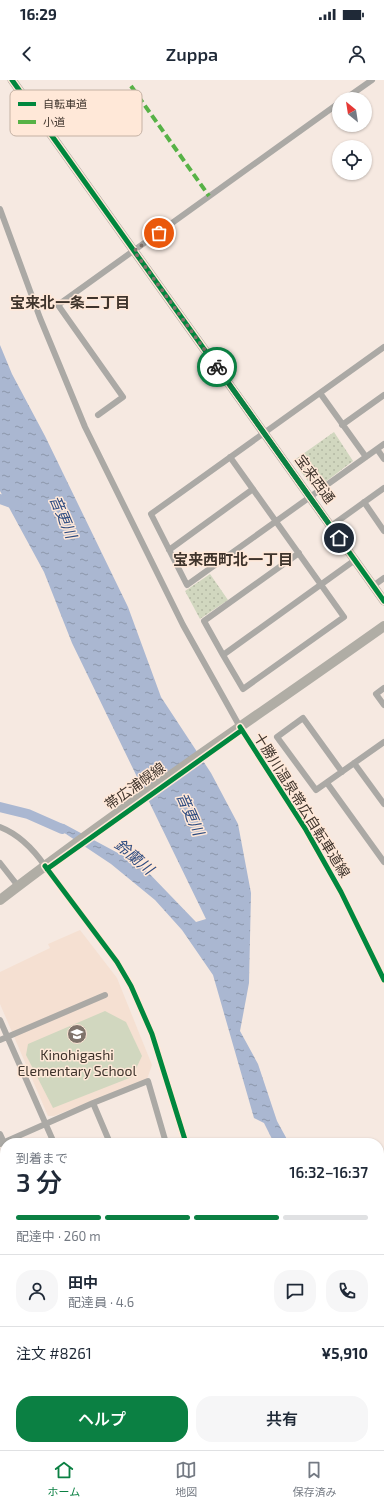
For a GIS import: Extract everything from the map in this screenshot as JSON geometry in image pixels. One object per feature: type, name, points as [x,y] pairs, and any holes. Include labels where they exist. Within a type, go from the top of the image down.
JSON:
[{"type":"main road","name":"帯広浦幌線","points":[[0,900],[237,729],[268,709],[384,626]]},
{"type":"street","name":"宝来西通","points":[[12,80],[19,90]]},
{"type":"street","points":[[355,92],[372,80]]},
{"type":"street","points":[[98,415],[123,397],[58,305],[332,108]]},
{"type":"street","name":"宝来西通","points":[[52,136],[384,601]]},
{"type":"street","points":[[0,209],[40,318],[85,427],[183,625],[233,716],[237,729]]},
{"type":"street","points":[[384,347],[151,514],[187,585],[384,444]]},
{"type":"street","points":[[320,393],[366,457]]},
{"type":"street","points":[[342,425],[384,395]]},
{"type":"street","points":[[377,449],[384,459]]},
{"type":"street","points":[[230,457],[299,553],[344,617],[242,689],[204,621],[299,553]]},
{"type":"street","points":[[331,526],[384,488]]},
{"type":"street","points":[[168,550],[253,489]]},
{"type":"street","points":[[364,502],[384,531]]},
{"type":"street","points":[[223,656],[355,560]]},
{"type":"street","points":[[373,586],[384,578]]},
{"type":"street","points":[[384,688],[376,694],[384,706]]},
{"type":"street","points":[[342,772],[303,718],[277,736],[316,790],[327,783],[384,742]]},
{"type":"street","points":[[354,763],[384,804]]},
{"type":"street","points":[[327,783],[384,862]]},
{"type":"street","points":[[0,827],[27,845],[48,864]]},
{"type":"street","points":[[0,863],[18,886]]},
{"type":"street","points":[[0,1040],[105,995]]},
{"type":"street","points":[[0,1020],[52,1138]]},
{"type":"street","points":[[14,1138],[93,1103],[148,1081],[165,1138]]},
{"type":"street","points":[[93,1103],[108,1138]]},
{"type":"shaded area","name":"Kinohigashi Elementary School","points":[[80,930],[117,978],[152,1065],[147,1079],[54,1116],[48,1116],[0,1004],[0,972],[50,948],[48,944]]},
{"type":"green space","points":[[334,432],[353,461],[316,489],[313,488],[293,461]]},
{"type":"green space","points":[[210,574],[228,600],[200,619],[185,591]]},
{"type":"green space","points":[[105,1011],[126,1022],[142,1056],[132,1077],[53,1108],[26,1055],[28,1044]]},
{"type":"water","name":"音更川","points":[[0,345],[12,374],[45,436],[128,607],[161,697],[211,773],[238,824],[251,893],[249,983],[240,1031],[258,1064],[277,1121],[286,1138],[272,1138],[264,1123],[254,1118],[213,975],[182,930],[155,900],[111,864],[66,834],[50,826],[49,822],[64,824],[142,866],[196,922],[206,919],[72,643],[44,572],[0,491]]},
{"type":"waterway","points":[[0,499],[17,505]]},
{"type":"waterway","name":"鈴蘭川","points":[[0,807],[28,814],[62,829]]},
{"type":"marked path","points":[[131,86],[134,90]]},
{"type":"marked path","points":[[142,102],[209,196]]},
{"type":"cycle path","points":[[12,80],[19,90]]},
{"type":"cycle path","points":[[52,136],[384,601]]},
{"type":"cycle path","name":"十勝川温泉帯広自転車道線","points":[[240,727],[306,830],[341,892],[384,980]]},
{"type":"cycle path","points":[[47,869],[242,730]]},
{"type":"cycle path","points":[[45,866],[117,962],[131,986],[152,1034],[184,1138]]},
{"type":"way so far","points":[[159,233],[134,251],[217,367]]},
{"type":"place","name":"Kinohigashi Elementary School","points":[[77,1034]]},
{"type":"district","name":"宝来北一条二丁目","points":[[70,303]]},
{"type":"district","name":"宝来西町北一丁目","points":[[233,560]]},
{"type":"route","points":[[217,367],[339,538]]}]
